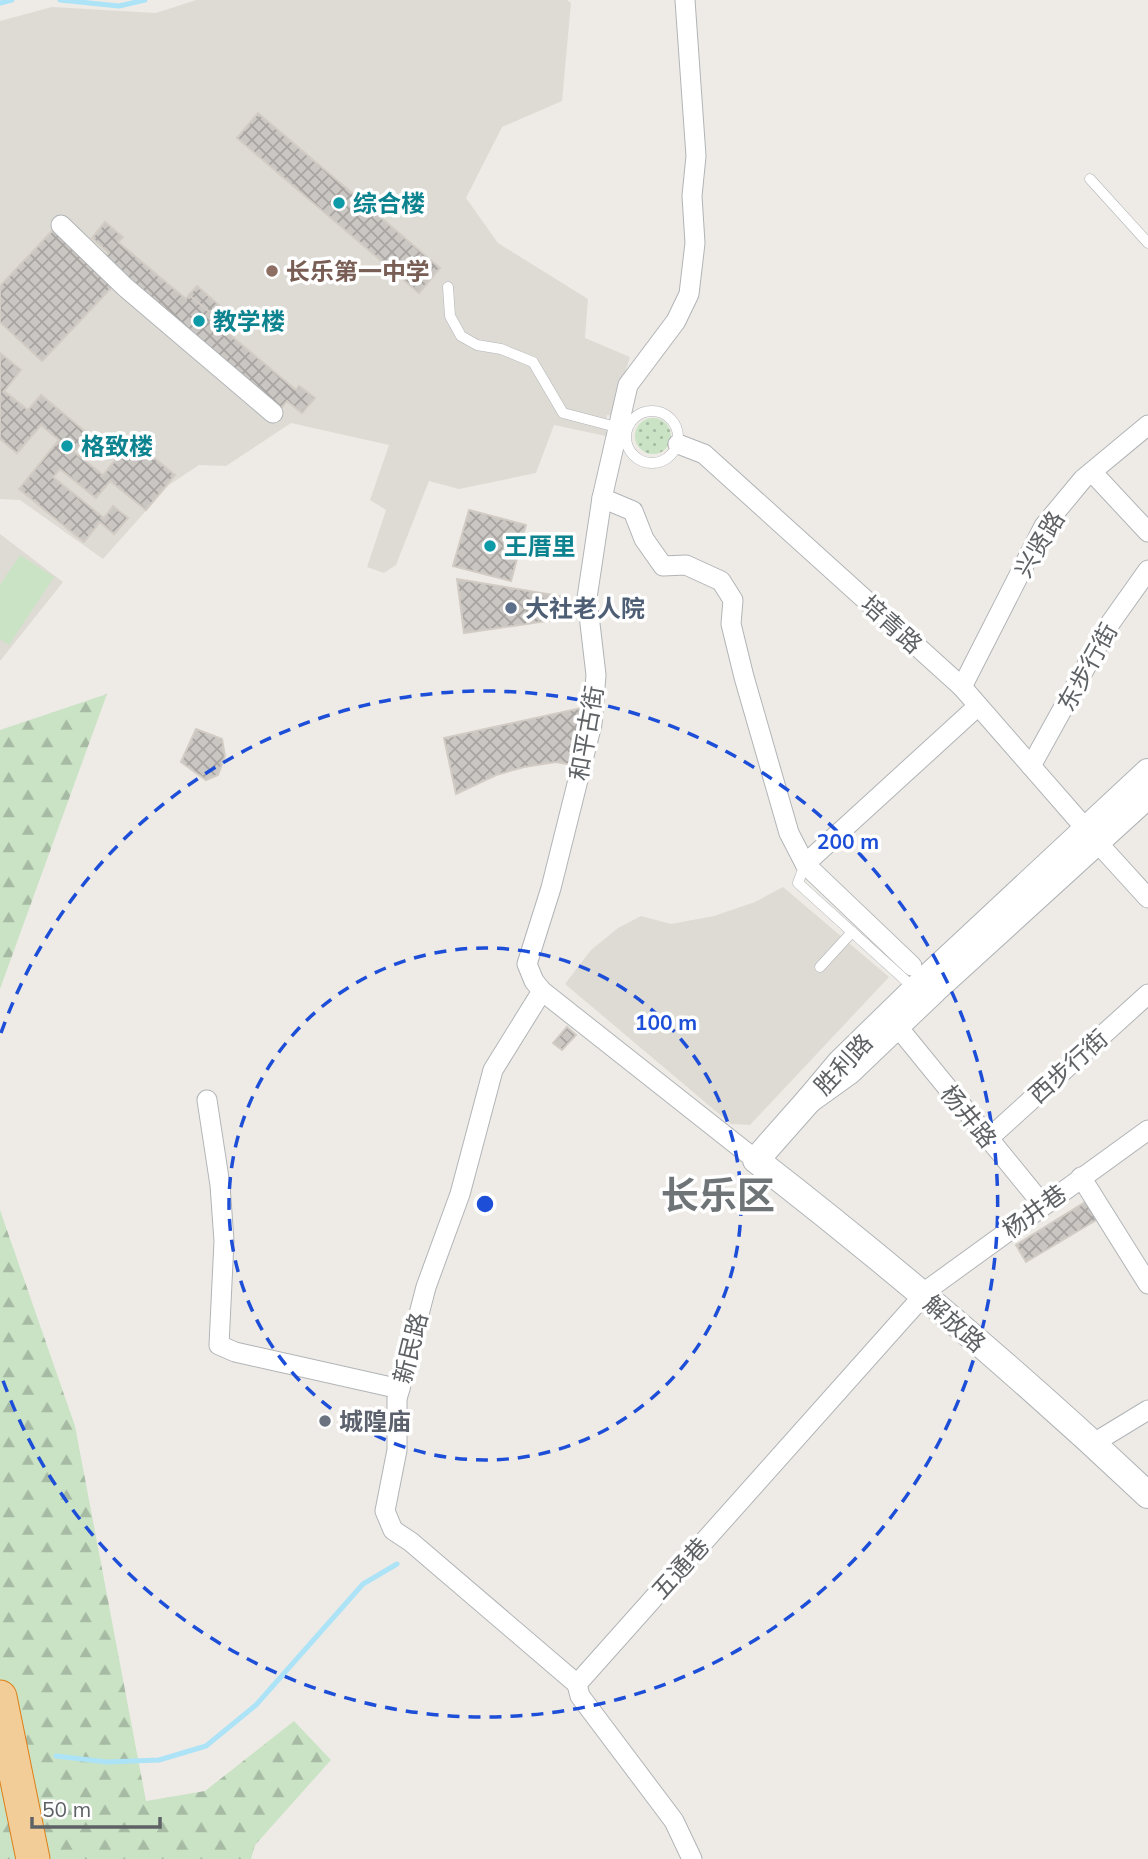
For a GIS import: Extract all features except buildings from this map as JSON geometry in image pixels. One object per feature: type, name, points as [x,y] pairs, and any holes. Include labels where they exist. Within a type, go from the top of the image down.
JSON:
[{"type":"highway","points":[[0,1697],[33,1859]]},
{"type":"main road","name":"胜利路","points":[[809,1100],[848,1072],[897,1026],[1091,835],[1148,772]]},
{"type":"main road","name":"胜利路","points":[[809,1100],[914,978],[1091,835],[1148,795]]},
{"type":"main road","points":[[756,1160],[809,1100]]},
{"type":"main road","name":"解放路","points":[[756,1160],[923,1296],[1088,1438],[1148,1495]]},
{"type":"street","name":"和平古街","points":[[542,991],[534,981],[527,964],[551,888],[592,724],[596,675],[587,598],[602,498],[624,428],[628,385],[676,321],[689,294],[695,243],[692,196],[696,156],[685,0]]},
{"type":"street","points":[[61,225],[125,287],[273,413]]},
{"type":"street","name":"兴贤路","points":[[962,687],[1044,526],[1083,479],[1148,425]]},
{"type":"street","name":"培青路","points":[[678,444],[704,454],[962,687],[1148,898]]},
{"type":"street","points":[[1092,472],[1148,532]]},
{"type":"street","points":[[602,498],[633,511],[645,539],[663,566],[686,565],[721,581],[733,600],[731,624],[789,833],[805,864],[914,978]]},
{"type":"street","name":"东步行街","points":[[1031,766],[1109,625],[1148,570]]},
{"type":"street","points":[[805,864],[978,706]]},
{"type":"street","points":[[542,991],[756,1160]]},
{"type":"street","name":"新民路","points":[[542,991],[493,1070],[460,1194],[426,1287],[397,1399],[397,1450],[385,1511],[393,1530],[411,1542],[577,1684]]},
{"type":"street","name":"西步行街","points":[[988,1139],[1148,994]]},
{"type":"street","name":"杨井路","points":[[897,1026],[1042,1205]]},
{"type":"street","points":[[207,1100],[220,1185],[224,1241],[219,1345],[235,1352],[400,1389]]},
{"type":"street","name":"杨井巷","points":[[923,1296],[1042,1205],[1148,1130]]},
{"type":"street","points":[[1082,1177],[1148,1284]]},
{"type":"street","name":"五通巷","points":[[577,1684],[923,1296]]},
{"type":"street","points":[[1102,1438],[1148,1410]]},
{"type":"street","points":[[577,1684],[580,1696],[674,1821],[692,1859]]},
{"type":"lane","points":[[1090,179],[1148,243]]},
{"type":"lane","points":[[448,286],[450,316],[461,336],[477,345],[501,349],[533,362],[563,413],[624,428]]},
{"type":"lane","points":[[644,412],[660,412],[667,415],[677,428],[678,444],[668,457],[653,463],[645,462],[632,453],[624,428],[644,412]]},
{"type":"lane","points":[[805,864],[798,883],[852,932],[914,978]]},
{"type":"lane","points":[[820,967],[852,932]]},
{"type":"shaded area","name":"长乐第一中学","points":[[196,0],[567,0],[571,3],[562,101],[502,127],[466,198],[498,243],[588,299],[585,338],[630,357],[615,416],[607,415],[606,436],[554,425],[536,473],[459,489],[429,481],[396,565],[384,573],[367,567],[386,510],[370,500],[389,445],[291,423],[226,466],[199,465],[169,485],[103,559],[20,500],[0,499],[0,21],[52,7],[156,13]]},
{"type":"shaded area","points":[[0,534],[63,582],[0,661]]},
{"type":"shaded area","points":[[783,887],[889,977],[750,1125],[731,1124],[565,984],[591,950],[618,928],[641,916],[671,924],[714,916],[755,902]]},
{"type":"green space","points":[[653,418],[665,424],[671,436],[665,448],[653,454],[641,448],[635,436],[641,424]]},
{"type":"green space","points":[[20,555],[54,577],[9,645],[0,639],[0,585]]},
{"type":"green space","points":[[107,694],[0,989],[0,730]]},
{"type":"green space","points":[[0,1210],[75,1426],[146,1801],[205,1791],[294,1721],[331,1760],[255,1845],[251,1859],[0,1859]]},
{"type":"waterway","points":[[0,3],[12,0]]},
{"type":"waterway","points":[[60,0],[119,6],[145,0]]},
{"type":"waterway","points":[[56,1756],[107,1762],[159,1760],[206,1746],[256,1705],[363,1584],[397,1564]]},
{"type":"place","name":"综合楼","points":[[339,203]]},
{"type":"place","name":"长乐第一中学","points":[[272,271]]},
{"type":"place","name":"教学楼","points":[[199,321]]},
{"type":"place","name":"格致楼","points":[[67,446]]},
{"type":"place","name":"王厝里","points":[[490,546]]},
{"type":"place","name":"大社老人院","points":[[511,608]]},
{"type":"place","name":"城隍庙","points":[[325,1421]]},
{"type":"district","name":"长乐区","points":[[718,1195]]}]
